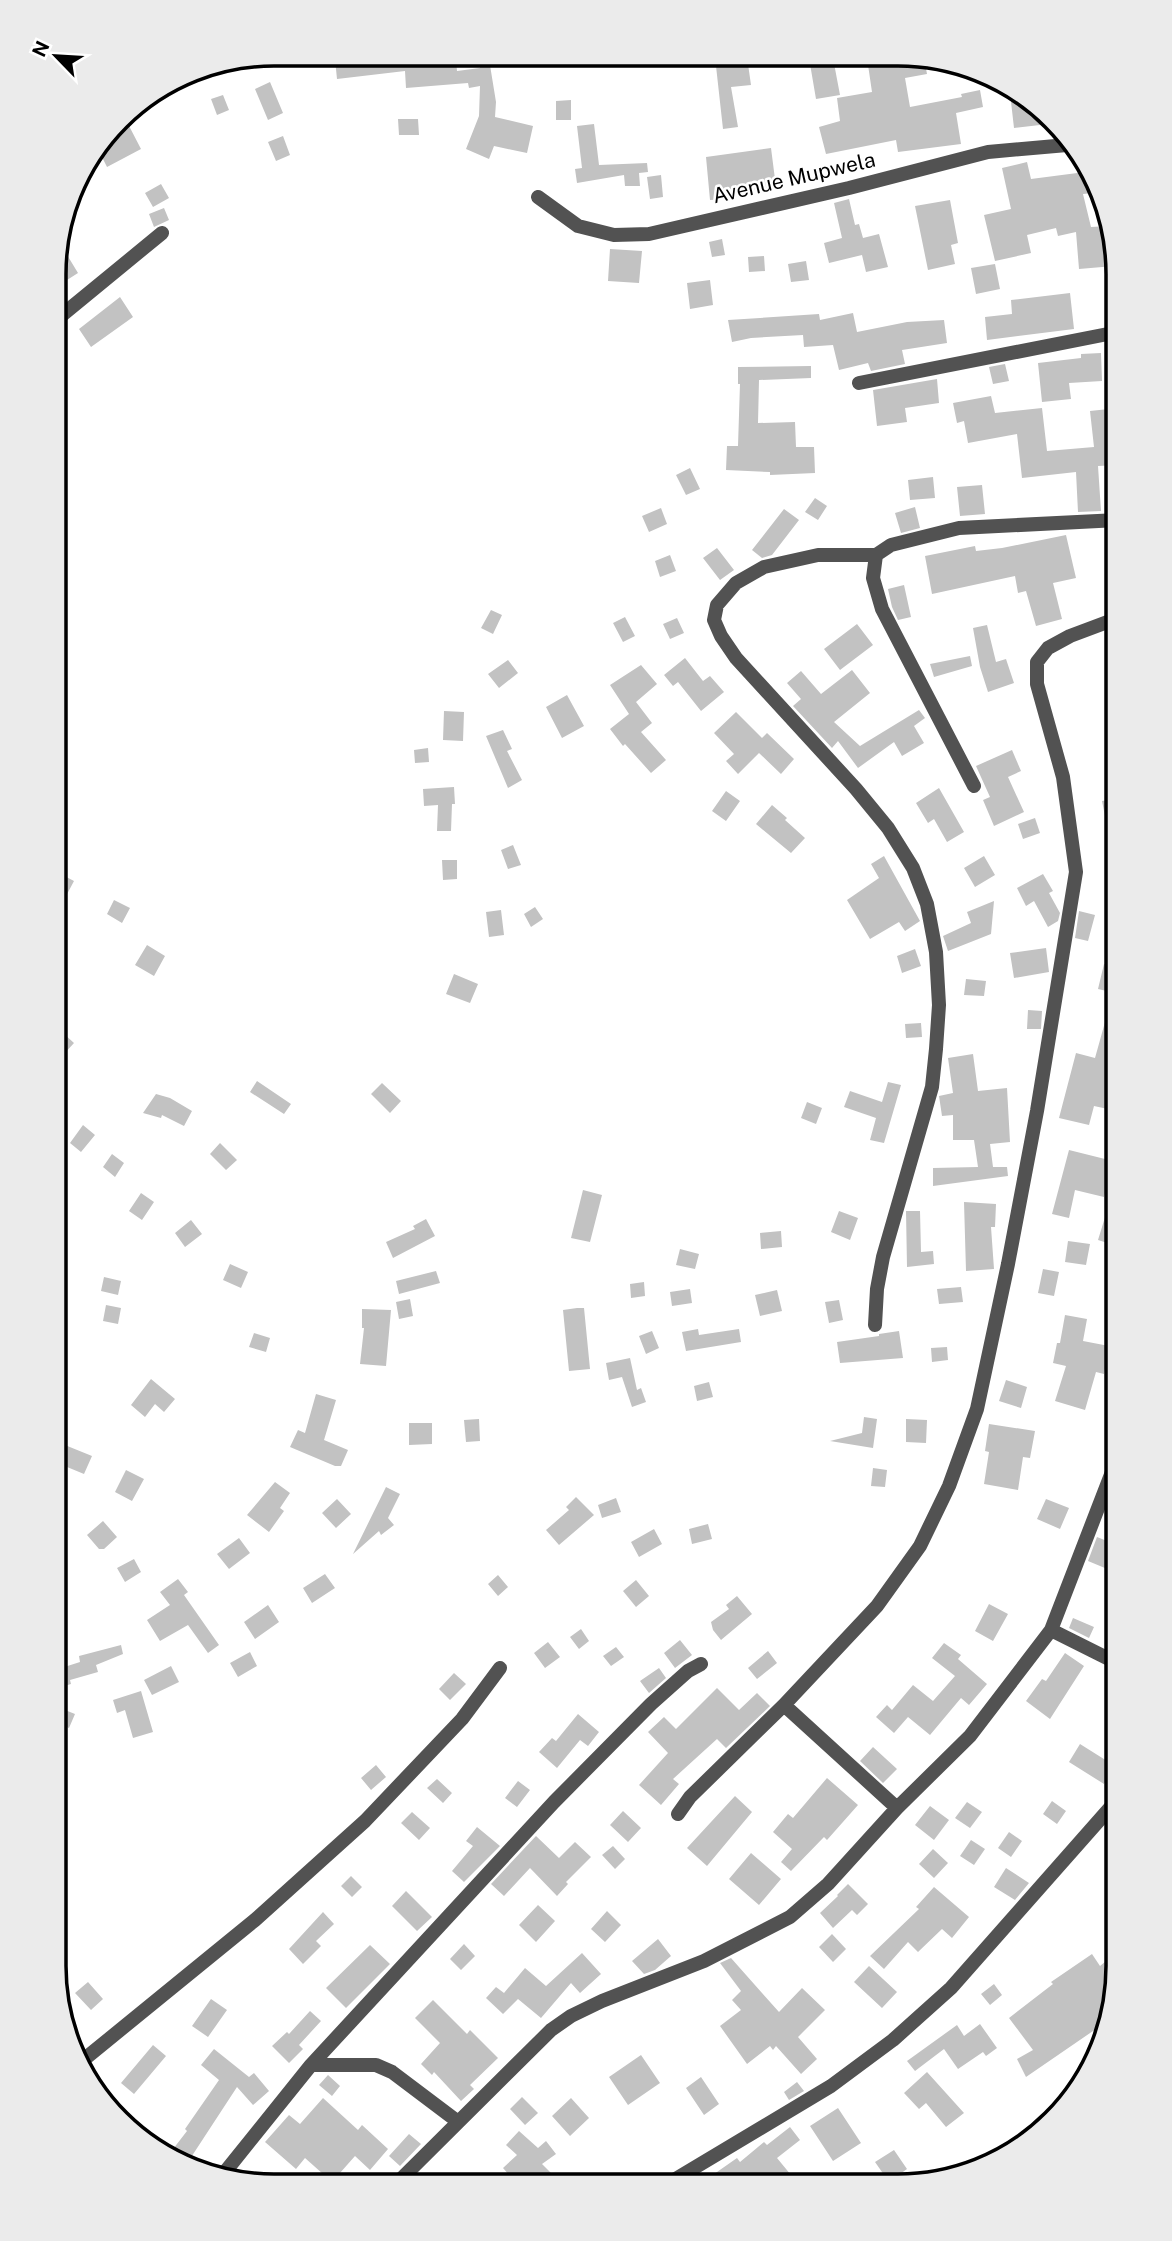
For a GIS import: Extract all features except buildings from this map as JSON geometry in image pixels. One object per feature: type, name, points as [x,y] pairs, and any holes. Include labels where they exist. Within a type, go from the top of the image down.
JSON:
[{"type":"street","name":"Avenue Mupwela","points":[[538,197],[578,226],[614,235],[649,234],[849,188],[988,152],[1060,146]]},
{"type":"street","points":[[66,312],[162,233]]},
{"type":"street","points":[[859,383],[1106,334]]},
{"type":"street","points":[[875,1325],[877,1289],[883,1257],[933,1075],[939,1005],[936,952],[927,904],[912,868],[888,828],[856,789],[736,658],[714,620],[717,605],[736,583],[764,567],[818,555],[876,555],[891,545],[959,528],[1106,521]]},
{"type":"street","points":[[876,555],[873,578],[882,609],[974,786]]},
{"type":"street","points":[[678,1814],[690,1797],[877,1606],[920,1546],[949,1486],[976,1409],[1037,1111],[1076,872],[1063,777],[1037,684],[1037,662],[1048,648],[1070,636],[1106,623]]},
{"type":"street","points":[[406,2175],[551,2030],[571,2016],[704,1961],[790,1917],[828,1884],[897,1808],[970,1736],[1051,1630],[1105,1489]]},
{"type":"street","points":[[1051,1630],[1105,1657]]},
{"type":"street","points":[[227,2169],[311,2065],[554,1802],[651,1704],[688,1671],[701,1664]]},
{"type":"street","points":[[87,2058],[255,1920],[365,1821],[462,1719],[500,1668]]},
{"type":"street","points":[[783,1705],[897,1808]]},
{"type":"street","points":[[682,2175],[831,2086],[893,2040],[951,1988],[1105,1813]]},
{"type":"street","points":[[311,2065],[376,2065],[392,2072],[457,2121]]}]
